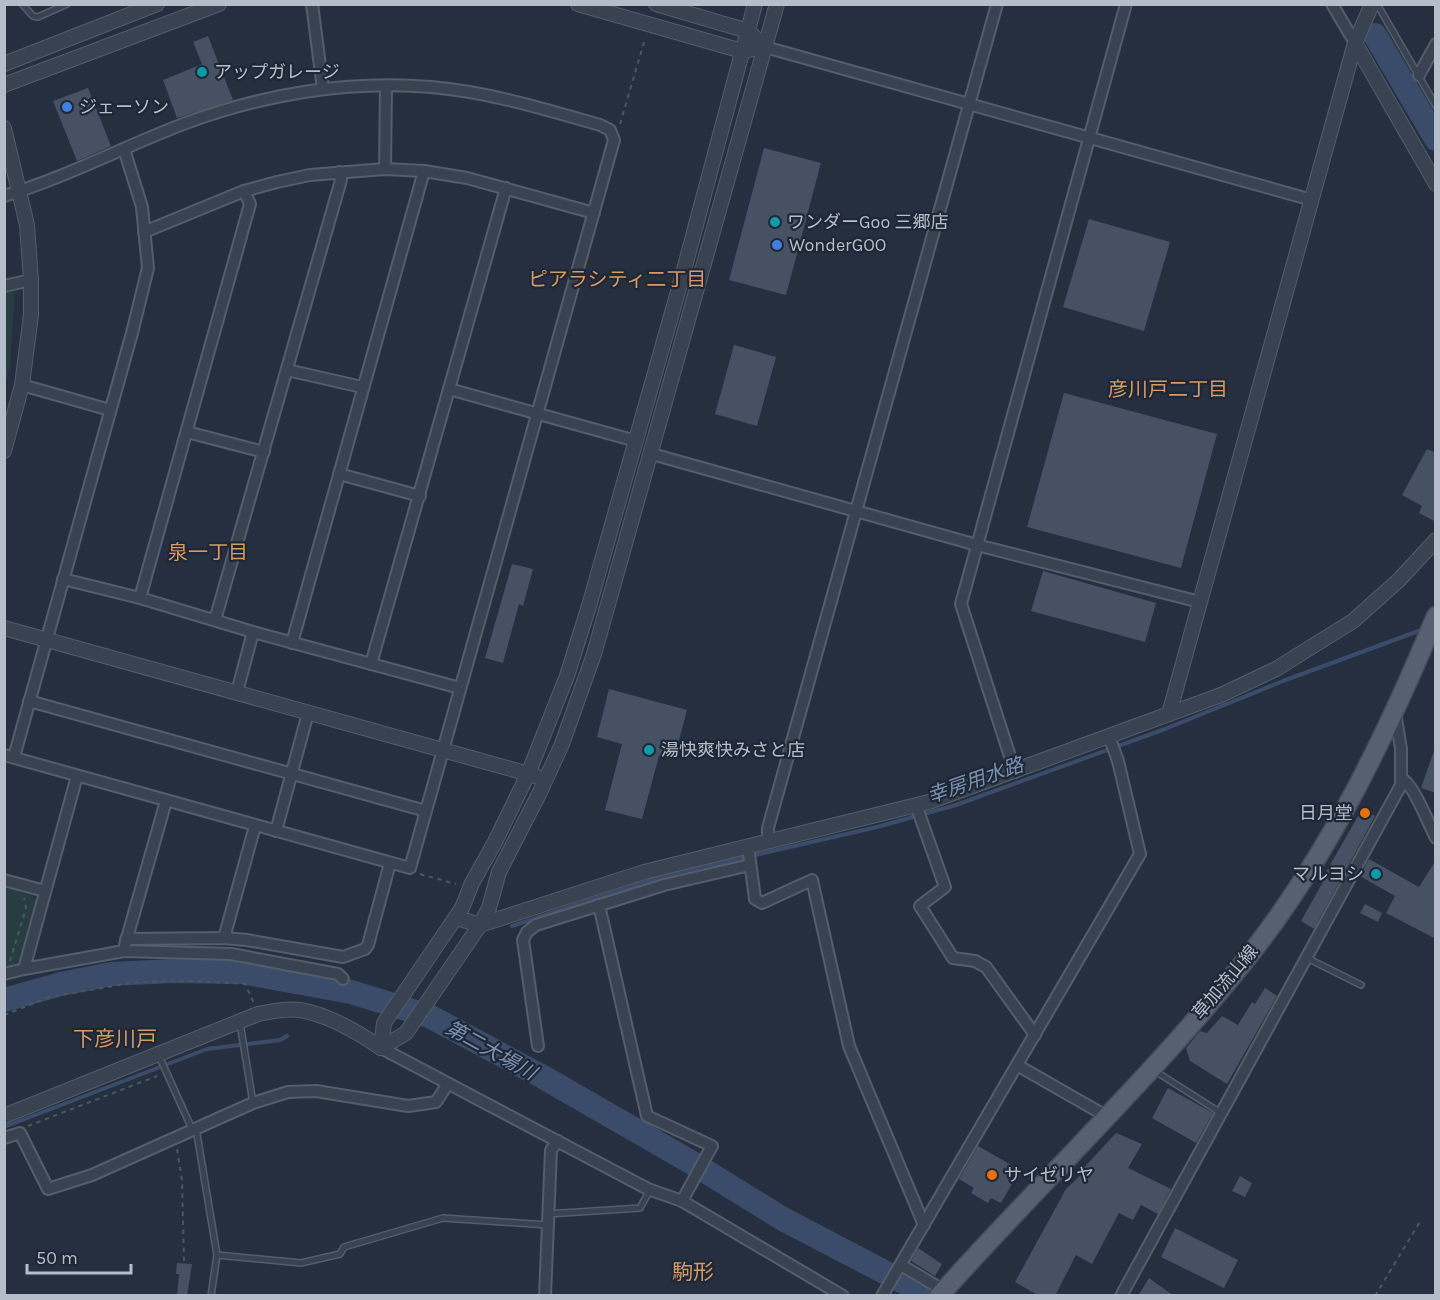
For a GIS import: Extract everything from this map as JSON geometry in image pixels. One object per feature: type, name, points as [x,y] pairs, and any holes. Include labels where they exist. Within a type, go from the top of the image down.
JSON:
[{"type":"main road","name":"草加流山線","points":[[941,1293],[1151,1068],[1249,956],[1323,846],[1359,785],[1395,712],[1432,624]]},
{"type":"street","points":[[4,64],[157,4]]},
{"type":"street","points":[[4,85],[219,4]]},
{"type":"street","points":[[312,4],[323,88]]},
{"type":"street","points":[[578,4],[742,51],[765,47],[1312,200]]},
{"type":"street","points":[[656,4],[748,31],[765,47]]},
{"type":"street","points":[[381,1048],[384,1023],[457,918],[472,883],[495,842],[528,774],[567,676],[636,441],[755,4]]},
{"type":"street","points":[[381,1048],[406,1033],[480,925],[489,908],[499,872],[547,779],[578,702],[652,454],[777,4]]},
{"type":"street","points":[[768,842],[768,828],[997,4]]},
{"type":"street","points":[[1015,772],[961,604],[1126,4]]},
{"type":"street","points":[[1332,4],[1436,184]]},
{"type":"street","points":[[1169,714],[1355,43],[1372,4]]},
{"type":"street","points":[[1419,75],[1436,44]]},
{"type":"street","points":[[385,169],[386,86]]},
{"type":"street","points":[[4,196],[226,109],[323,88],[431,87],[512,100],[600,125],[610,130],[614,140],[410,868],[9,756],[29,701],[148,268],[142,207],[124,149]]},
{"type":"street","points":[[4,128],[27,225],[31,280],[31,315],[22,385],[4,451]]},
{"type":"street","points":[[144,232],[244,191],[310,175],[385,169],[424,171],[467,178],[594,213]]},
{"type":"street","points":[[292,642],[424,171]]},
{"type":"street","points":[[215,620],[340,180],[339,172]]},
{"type":"street","points":[[371,664],[506,188]]},
{"type":"street","points":[[140,598],[250,204],[244,191]]},
{"type":"street","points":[[4,286],[31,280]]},
{"type":"street","points":[[287,370],[362,387]]},
{"type":"street","points":[[22,385],[110,410]]},
{"type":"street","points":[[449,389],[636,441]]},
{"type":"street","points":[[187,432],[264,452]]},
{"type":"street","points":[[652,454],[977,545],[1200,602]]},
{"type":"street","points":[[339,474],[420,496]]},
{"type":"street","points":[[457,918],[480,925],[644,872],[916,806],[1015,772],[1169,714],[1249,683],[1276,669],[1353,621],[1399,580],[1436,540]]},
{"type":"street","points":[[63,579],[140,598],[253,632],[460,688]]},
{"type":"street","points":[[4,628],[547,779]]},
{"type":"street","points":[[237,692],[253,632]]},
{"type":"street","points":[[29,701],[426,811]]},
{"type":"street","points":[[1121,1296],[1401,785],[1401,749],[1395,712]]},
{"type":"street","points":[[276,831],[308,713]]},
{"type":"street","points":[[884,1293],[1140,854],[1109,736]]},
{"type":"street","points":[[24,969],[77,776]]},
{"type":"street","points":[[1402,779],[1406,780],[1411,788],[1436,838]]},
{"type":"street","points":[[124,951],[166,801]]},
{"type":"street","points":[[916,806],[945,887],[920,906],[953,958],[975,961],[987,967],[1035,1035]]},
{"type":"street","points":[[224,938],[255,826]]},
{"type":"street","points":[[748,846],[755,899],[762,903],[812,880],[849,1046],[924,1225]]},
{"type":"street","points":[[126,939],[224,938],[343,957],[365,949],[390,863]]},
{"type":"street","points":[[538,1046],[523,940],[527,932],[536,926],[664,885],[750,865]]},
{"type":"street","points":[[4,880],[45,891]]},
{"type":"street","points":[[599,905],[647,1116],[712,1146],[681,1201]]},
{"type":"street","points":[[4,974],[124,951],[231,954],[338,974],[343,979]]},
{"type":"street","points":[[4,1116],[160,1057],[258,1014],[300,1010],[330,1020],[365,1037],[447,1085],[650,1190],[681,1201],[843,1296]]},
{"type":"street","points":[[1017,1065],[1106,1116]]},
{"type":"street","points":[[4,1138],[20,1133],[48,1189],[92,1175],[253,1103],[288,1092],[305,1090],[408,1106],[436,1102],[447,1085]]},
{"type":"street","points":[[545,1296],[551,1150],[558,1141]]},
{"type":"street","points":[[901,1265],[941,1293]]},
{"type":"lane","points":[[22,4],[33,16],[38,17],[67,4]]},
{"type":"lane","points":[[1377,4],[1436,106]]},
{"type":"lane","points":[[1306,957],[1361,985]]},
{"type":"lane","points":[[239,1022],[253,1103]]},
{"type":"lane","points":[[160,1057],[194,1129],[217,1255],[211,1296]]},
{"type":"lane","points":[[1151,1068],[1221,1113]]},
{"type":"lane","points":[[217,1255],[301,1263],[340,1254],[344,1247],[443,1218],[548,1219],[640,1209],[650,1190]]},
{"type":"path","points":[[614,140],[645,39]]},
{"type":"path","points":[[410,868],[416,873],[456,884]]},
{"type":"path","points":[[4,963],[10,961],[26,908],[24,897],[18,895]]},
{"type":"path","points":[[4,1015],[50,997],[97,988],[136,982],[196,981],[245,984],[258,1014]]},
{"type":"path","points":[[20,1133],[23,1128],[166,1072]]},
{"type":"path","points":[[176,1137],[182,1180],[184,1262]]},
{"type":"path","points":[[1375,1296],[1421,1220]]},
{"type":"green space","points":[[15,291],[10,366],[5,386],[5,293]]},
{"type":"green space","points":[[5,887],[32,895],[37,902],[19,960],[5,968]]},
{"type":"building","name":"アップガレージ","points":[[208,36],[233,100],[177,118],[163,80],[202,64],[193,42]]},
{"type":"building","points":[[88,88],[111,146],[77,161],[53,101]]},
{"type":"building","name":"ワンダーGoo 三郷店","points":[[764,148],[821,163],[786,295],[729,280]]},
{"type":"building","points":[[1089,219],[1170,242],[1144,331],[1063,307]]},
{"type":"building","points":[[734,345],[776,357],[757,426],[715,414]]},
{"type":"building","points":[[1064,393],[1217,434],[1181,568],[1027,527]]},
{"type":"building","points":[[1427,449],[1436,453],[1436,522],[1419,513],[1422,506],[1402,495]]},
{"type":"building","points":[[512,564],[533,569],[523,606],[519,604],[503,663],[485,658]]},
{"type":"building","points":[[1043,571],[1156,603],[1145,642],[1031,611]]},
{"type":"building","name":"湯快爽快みさと店","points":[[609,689],[687,710],[674,759],[659,756],[642,819],[605,810],[622,744],[597,737]]},
{"type":"building","points":[[1434,751],[1436,751],[1436,793],[1421,788]]},
{"type":"building","points":[[1362,809],[1375,816],[1314,929],[1301,921]]},
{"type":"building","points":[[1369,859],[1419,887],[1436,860],[1436,939],[1386,913],[1395,896],[1360,876]]},
{"type":"building","points":[[1365,904],[1382,913],[1378,922],[1360,913]]},
{"type":"building","points":[[1265,988],[1277,996],[1227,1084],[1190,1061],[1186,1048],[1200,1031],[1207,1033],[1222,1016],[1238,1025],[1252,1002],[1255,1004]]},
{"type":"building","points":[[1168,1088],[1213,1113],[1196,1143],[1152,1118]]},
{"type":"building","points":[[1116,1133],[1142,1144],[1128,1168],[1171,1189],[1158,1214],[1141,1205],[1133,1220],[1119,1213],[1092,1264],[1076,1255],[1055,1296],[1039,1296],[1015,1282],[1066,1189],[1081,1175],[1079,1173]]},
{"type":"building","points":[[978,1146],[1020,1170],[1001,1203],[991,1198],[988,1203],[971,1193],[974,1188],[959,1179]]},
{"type":"building","points":[[1240,1176],[1252,1183],[1245,1197],[1232,1191]]},
{"type":"building","points":[[1175,1228],[1238,1260],[1224,1288],[1161,1257]]},
{"type":"building","points":[[918,1248],[942,1264],[935,1276],[911,1261]]},
{"type":"building","points":[[177,1263],[192,1264],[187,1296],[177,1296],[179,1274],[176,1274]]},
{"type":"building","points":[[1149,1278],[1174,1296],[1138,1296]]},
{"type":"waterway","points":[[1375,35],[1436,139]]},
{"type":"waterway","name":"幸房用水路","points":[[512,926],[659,877],[877,827],[956,805],[1165,729],[1283,681],[1424,629]]},
{"type":"waterway","name":"第二大場川","points":[[4,1000],[61,984],[111,974],[173,971],[242,972],[351,992],[429,1016],[543,1077],[689,1161],[783,1219],[930,1296]]},
{"type":"waterway","name":"幸房用水路","points":[[4,1127],[207,1049],[280,1040],[287,1036]]},
{"type":"place","name":"アップガレージ","points":[[202,72]]},
{"type":"place","name":"ジェーソン","points":[[67,107]]},
{"type":"place","name":"ワンダーGoo 三郷店","points":[[775,222]]},
{"type":"place","name":"WonderGOO","points":[[777,245]]},
{"type":"place","name":"湯快爽快みさと店","points":[[649,750]]},
{"type":"place","name":"日月堂","points":[[1365,813]]},
{"type":"place","name":"マルヨシ","points":[[1376,874]]},
{"type":"place","name":"サイゼリヤ","points":[[992,1175]]},
{"type":"district","name":"ピアラシティ二丁目","points":[[617,279]]},
{"type":"district","name":"彦川戸二丁目","points":[[1168,389]]},
{"type":"district","name":"泉一丁目","points":[[208,552]]},
{"type":"district","name":"下彦川戸","points":[[115,1039]]},
{"type":"district","name":"駒形","points":[[693,1272]]}]
